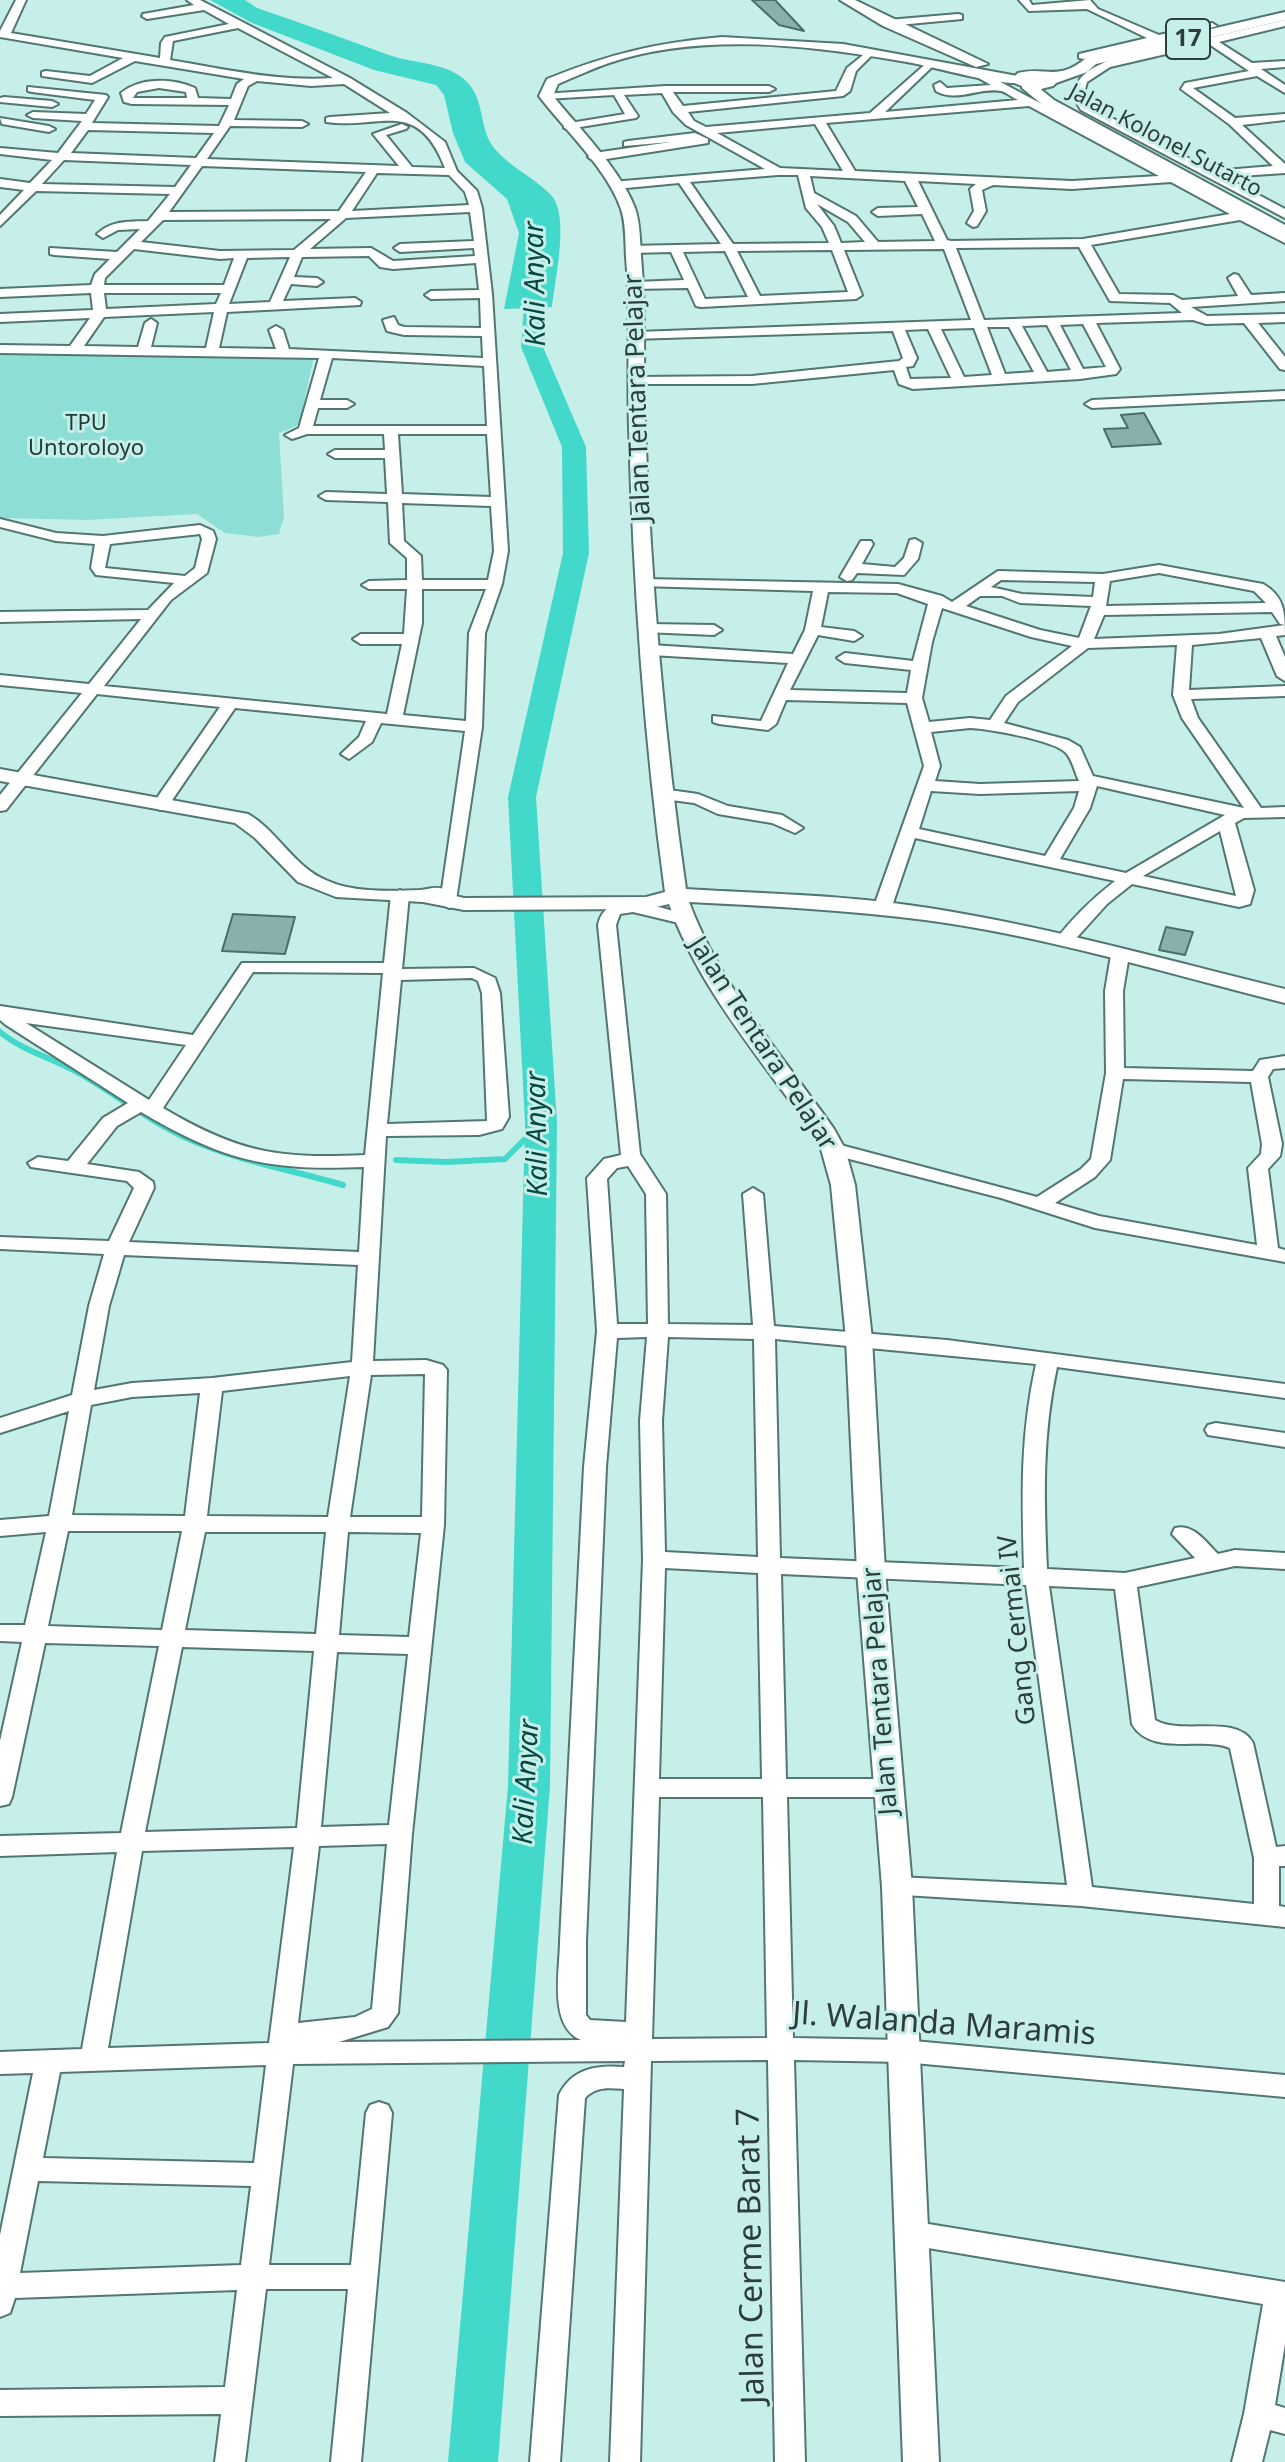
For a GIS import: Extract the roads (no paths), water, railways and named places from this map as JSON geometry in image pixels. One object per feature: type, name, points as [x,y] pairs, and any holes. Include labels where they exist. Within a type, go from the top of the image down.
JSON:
[{"type":"highway","name":"17","points":[[1033,83],[1082,69],[1094,61],[1206,38],[1285,16]]},
{"type":"main road","points":[[846,0],[906,31],[1033,83]]},
{"type":"main road","points":[[868,54],[897,41],[906,31]]},
{"type":"main road","points":[[546,96],[552,82],[581,69],[631,54],[686,44],[751,40],[868,54],[1033,83]]},
{"type":"main road","name":"Jalan Kolonel Sutarto","points":[[1033,83],[1132,137],[1192,178]]},
{"type":"main road","name":"Jalan Kolonel Sutarto","points":[[1033,83],[1192,178],[1267,212],[1285,231]]},
{"type":"main road","name":"Jalan Tentara Pelajar","points":[[546,96],[616,185],[628,209],[636,286],[645,583],[673,895],[715,978],[833,1149],[847,1214],[859,1339],[871,1571],[897,1887],[921,2462]]},
{"type":"main road","points":[[0,775],[234,816],[248,822],[298,873],[324,888],[347,894],[457,897],[673,895],[882,909],[979,923],[1064,941],[1285,996]]},
{"type":"street","points":[[192,0],[346,80],[441,144],[455,175],[471,191],[476,208],[486,294],[501,551],[495,584],[477,633],[474,727],[457,897]]},
{"type":"street","points":[[1024,0],[1029,8],[1086,3],[1161,45],[1285,10]]},
{"type":"street","points":[[0,6],[20,3]]},
{"type":"street","points":[[20,3],[3,35],[165,60],[249,81]]},
{"type":"street","points":[[147,16],[204,7]]},
{"type":"street","points":[[888,23],[934,13],[958,17]]},
{"type":"street","points":[[1206,38],[1285,23]]},
{"type":"street","points":[[165,60],[169,39],[238,25]]},
{"type":"street","points":[[1206,38],[1285,90]]},
{"type":"street","points":[[677,110],[819,97],[844,91],[851,69],[868,54]]},
{"type":"street","points":[[46,74],[92,80],[135,56]]},
{"type":"street","points":[[1094,61],[1080,81],[1078,97],[1083,106],[1107,124]]},
{"type":"street","points":[[872,118],[929,64]]},
{"type":"street","points":[[1284,169],[1233,122],[1186,88],[1285,64]]},
{"type":"street","points":[[147,75],[191,73],[249,81],[311,83],[346,80]]},
{"type":"street","points":[[73,352],[100,313],[97,289],[102,273],[157,220],[224,126],[249,81]]},
{"type":"street","points":[[940,85],[942,91],[955,92],[1033,83]]},
{"type":"street","points":[[1029,102],[1033,83]]},
{"type":"street","points":[[1029,102],[1033,83]]},
{"type":"street","points":[[193,100],[191,90],[182,86],[135,88],[127,93],[128,100],[132,101],[236,102]]},
{"type":"street","points":[[546,96],[665,89],[784,87],[819,97]]},
{"type":"street","points":[[883,88],[898,90],[896,96]]},
{"type":"street","points":[[1,221],[64,155],[102,96],[32,89]]},
{"type":"street","points":[[665,89],[677,110],[703,131],[778,171]]},
{"type":"street","points":[[568,126],[632,116],[617,92]]},
{"type":"street","points":[[819,97],[822,121],[850,173]]},
{"type":"street","points":[[703,131],[1029,102],[1267,212],[1285,239]]},
{"type":"street","points":[[2,111],[85,125]]},
{"type":"street","points":[[2,111],[85,125],[302,124]]},
{"type":"street","points":[[1233,122],[1285,117]]},
{"type":"street","points":[[330,120],[403,121]]},
{"type":"street","points":[[403,121],[379,134],[408,170]]},
{"type":"street","points":[[31,140],[85,125]]},
{"type":"street","points":[[594,157],[704,141],[693,136],[628,144]]},
{"type":"street","points":[[0,151],[23,155],[198,161],[371,174],[455,175]]},
{"type":"street","points":[[616,185],[681,172],[700,178],[778,171],[1090,185],[1284,169]]},
{"type":"street","points":[[275,306],[298,253],[343,215],[371,174],[408,170],[455,175]]},
{"type":"street","points":[[681,172],[729,247],[756,300]]},
{"type":"street","points":[[675,248],[701,303],[856,295],[828,226],[814,213],[803,172]]},
{"type":"street","points":[[44,174],[106,176]]},
{"type":"street","points":[[909,176],[946,244],[1000,379]]},
{"type":"street","points":[[973,223],[980,211],[976,189],[989,182]]},
{"type":"street","points":[[0,183],[32,187],[177,191]]},
{"type":"street","points":[[809,195],[848,216],[874,245]]},
{"type":"street","points":[[633,249],[1083,243],[1267,212],[1283,195]]},
{"type":"street","points":[[103,234],[115,226],[157,220],[476,208]]},
{"type":"street","points":[[878,212],[926,210]]},
{"type":"street","points":[[823,221],[848,216]]},
{"type":"street","points":[[1083,243],[1113,297],[1208,302],[1285,297]]},
{"type":"street","points":[[400,248],[480,244]]},
{"type":"street","points":[[134,245],[202,254],[371,252],[380,257],[384,264],[393,265],[481,259]]},
{"type":"street","points":[[54,251],[122,256]]},
{"type":"street","points":[[212,353],[221,308],[242,254]]},
{"type":"street","points":[[1234,278],[1247,300]]},
{"type":"street","points":[[287,280],[317,282]]},
{"type":"street","points":[[636,286],[692,284]]},
{"type":"street","points":[[0,293],[228,289]]},
{"type":"street","points":[[431,295],[486,294]]},
{"type":"street","points":[[809,298],[820,309]]},
{"type":"street","points":[[1179,299],[1194,316]]},
{"type":"street","points":[[0,333],[4,318],[355,302]]},
{"type":"street","points":[[637,336],[1194,316],[1206,320],[1285,318]]},
{"type":"street","points":[[830,319],[841,330]]},
{"type":"street","points":[[1248,319],[1285,366]]},
{"type":"street","points":[[389,320],[392,328],[404,331],[488,332]]},
{"type":"street","points":[[899,365],[908,384],[1080,375],[1113,369],[1088,320]]},
{"type":"street","points":[[1052,322],[1080,375]]},
{"type":"street","points":[[143,353],[151,323]]},
{"type":"street","points":[[1014,323],[1043,377]]},
{"type":"street","points":[[933,326],[959,382]]},
{"type":"street","points":[[637,381],[752,380],[899,365],[908,363],[910,358],[898,328]]},
{"type":"street","points":[[276,330],[284,354]]},
{"type":"street","points":[[0,349],[327,354],[490,362]]},
{"type":"street","points":[[327,354],[314,404],[299,432],[494,430]]},
{"type":"street","points":[[1092,404],[1285,395]]},
{"type":"street","points":[[314,404],[347,404]]},
{"type":"street","points":[[391,430],[397,543],[414,556],[415,585],[411,639],[394,720]]},
{"type":"street","points":[[335,454],[393,454]]},
{"type":"street","points":[[326,496],[498,502]]},
{"type":"street","points":[[0,523],[56,537],[103,540],[206,531],[209,539],[204,566],[185,580],[153,614],[0,806]]},
{"type":"street","points":[[103,540],[98,568],[101,572],[185,580]]},
{"type":"street","points":[[853,568],[899,572],[911,559],[915,543]]},
{"type":"street","points":[[841,588],[866,544]]},
{"type":"street","points":[[956,606],[998,575],[1103,578],[1146,570],[1168,570],[1258,587],[1268,593],[1285,621]]},
{"type":"street","points":[[994,725],[1012,699],[1084,644],[1099,606],[1103,578]]},
{"type":"street","points":[[645,583],[898,589],[937,599],[1036,634],[1084,644],[1185,641],[1285,630]]},
{"type":"street","points":[[369,585],[495,584]]},
{"type":"street","points":[[719,719],[767,726],[813,630],[821,588]]},
{"type":"street","points":[[977,591],[1099,606],[1276,607]]},
{"type":"street","points":[[882,909],[932,766],[914,698],[918,666],[937,599]]},
{"type":"street","points":[[0,617],[153,614]]},
{"type":"street","points":[[649,629],[714,630]]},
{"type":"street","points":[[813,630],[854,636]]},
{"type":"street","points":[[1267,633],[1285,676]]},
{"type":"street","points":[[361,639],[411,639]]},
{"type":"street","points":[[910,832],[1230,902],[1243,901],[1241,816],[1181,695],[1185,641]]},
{"type":"street","points":[[651,650],[797,659]]},
{"type":"street","points":[[845,658],[918,666]]},
{"type":"street","points":[[0,680],[474,727]]},
{"type":"street","points":[[1181,695],[1285,691]]},
{"type":"street","points":[[782,695],[914,698]]},
{"type":"street","points":[[352,716],[357,697]]},
{"type":"street","points":[[160,805],[230,704]]},
{"type":"street","points":[[349,754],[366,739],[375,718]]},
{"type":"street","points":[[922,728],[970,723],[994,725],[1067,745],[1078,755],[1087,782],[1082,808],[1050,862]]},
{"type":"street","points":[[927,786],[980,789],[1087,782],[1241,816],[1285,812]]},
{"type":"street","points":[[662,794],[698,799],[724,810],[771,817],[795,828]]},
{"type":"street","points":[[1064,941],[1082,916],[1127,880],[1241,816]]},
{"type":"street","points":[[230,2462],[308,1836],[338,1523],[362,1368],[374,1161],[400,895]]},
{"type":"street","points":[[625,2462],[654,1560],[651,1421],[658,1330],[656,1194],[630,1155],[607,925],[609,914],[615,909],[633,907],[683,919]]},
{"type":"street","points":[[1041,1203],[1088,1173],[1100,1160],[1115,1073],[1114,991],[1120,955]]},
{"type":"street","points":[[73,1168],[100,1132],[140,1108],[198,1041],[248,967],[474,973],[486,978],[491,993],[499,1117],[495,1125],[479,1129],[378,1130]]},
{"type":"street","points":[[1,1012],[198,1041]]},
{"type":"street","points":[[1,1012],[20,1029],[140,1108],[213,1143],[267,1159],[302,1163],[374,1161]]},
{"type":"street","points":[[833,1149],[1041,1203],[1095,1222],[1277,1254],[1275,1203],[1258,1168],[1270,1156],[1272,1144],[1259,1077],[1267,1064],[1285,1062]]},
{"type":"street","points":[[1115,1073],[1259,1077]]},
{"type":"street","points":[[634,1159],[611,1163],[597,1178],[607,1331],[591,1529],[573,1941],[573,2015],[579,2027],[587,2031],[638,2042]]},
{"type":"street","points":[[0,1797],[59,1523],[99,1306],[116,1249],[144,1188],[143,1182],[132,1176],[38,1163]]},
{"type":"street","name":"Jalan Cerme Barat 7","points":[[753,1194],[764,1332],[790,2462]]},
{"type":"street","points":[[0,1243],[367,1259]]},
{"type":"street","points":[[607,1331],[764,1332],[859,1339],[1048,1359],[1285,1391]]},
{"type":"street","name":"Gang Cermai IV","points":[[1048,1359],[1036,1415],[1032,1468],[1036,1577],[1081,1896]]},
{"type":"street","points":[[0,1426],[11,1419],[84,1399],[132,1390],[212,1385],[362,1368],[426,1367],[436,1370],[433,1525],[383,2018],[284,2044],[0,2063]]},
{"type":"street","points":[[93,2059],[131,1842],[195,1524],[212,1385]]},
{"type":"street","points":[[1216,1430],[1285,1440]]},
{"type":"street","points":[[0,1528],[59,1523],[433,1525]]},
{"type":"street","points":[[1183,1534],[1213,1562]]},
{"type":"street","points":[[654,1560],[1125,1581],[1213,1562],[1248,1558],[1285,1561]]},
{"type":"street","points":[[897,1887],[1081,1896],[1276,1916],[1276,1857],[1241,1743],[1226,1736],[1162,1733],[1144,1724],[1125,1581]]},
{"type":"street","points":[[0,1633],[419,1646]]},
{"type":"street","points":[[646,1788],[888,1788]]},
{"type":"street","points":[[0,1846],[400,1834]]},
{"type":"street","name":"Jl. Walanda Maramis","points":[[284,2044],[327,2053],[599,2051],[638,2042],[903,2051],[1285,2086]]},
{"type":"street","points":[[49,2061],[2,2295],[254,2277],[361,2277]]},
{"type":"street","points":[[545,2462],[572,2095],[577,2084],[585,2080],[637,2079]]},
{"type":"street","points":[[346,2462],[361,2277],[379,2113]]},
{"type":"street","points":[[29,2169],[267,2175]]},
{"type":"street","points":[[910,2233],[1282,2295],[1272,2418],[1247,2462]]},
{"type":"street","points":[[0,2403],[239,2400]]},
{"type":"water","points":[[210,0],[245,0],[257,8],[389,55],[441,67],[468,83],[474,91],[486,133],[495,149],[551,195],[557,204],[560,248],[552,307],[504,309],[519,233],[507,199],[465,162],[453,133],[444,95],[436,85],[374,70],[252,23]]},
{"type":"waterway","name":"Kali Anyar","points":[[473,2462],[529,1786],[541,1123],[522,797],[576,553],[574,447],[532,347],[538,264]]},
{"type":"waterway","points":[[0,1032],[27,1049],[75,1071],[161,1125],[191,1140],[247,1160],[343,1185]]},
{"type":"waterway","points":[[396,1160],[446,1162],[505,1159],[541,1123]]},
{"type":"park label","name":"TPU Untoroloyo","points":[[86,436]]}]
